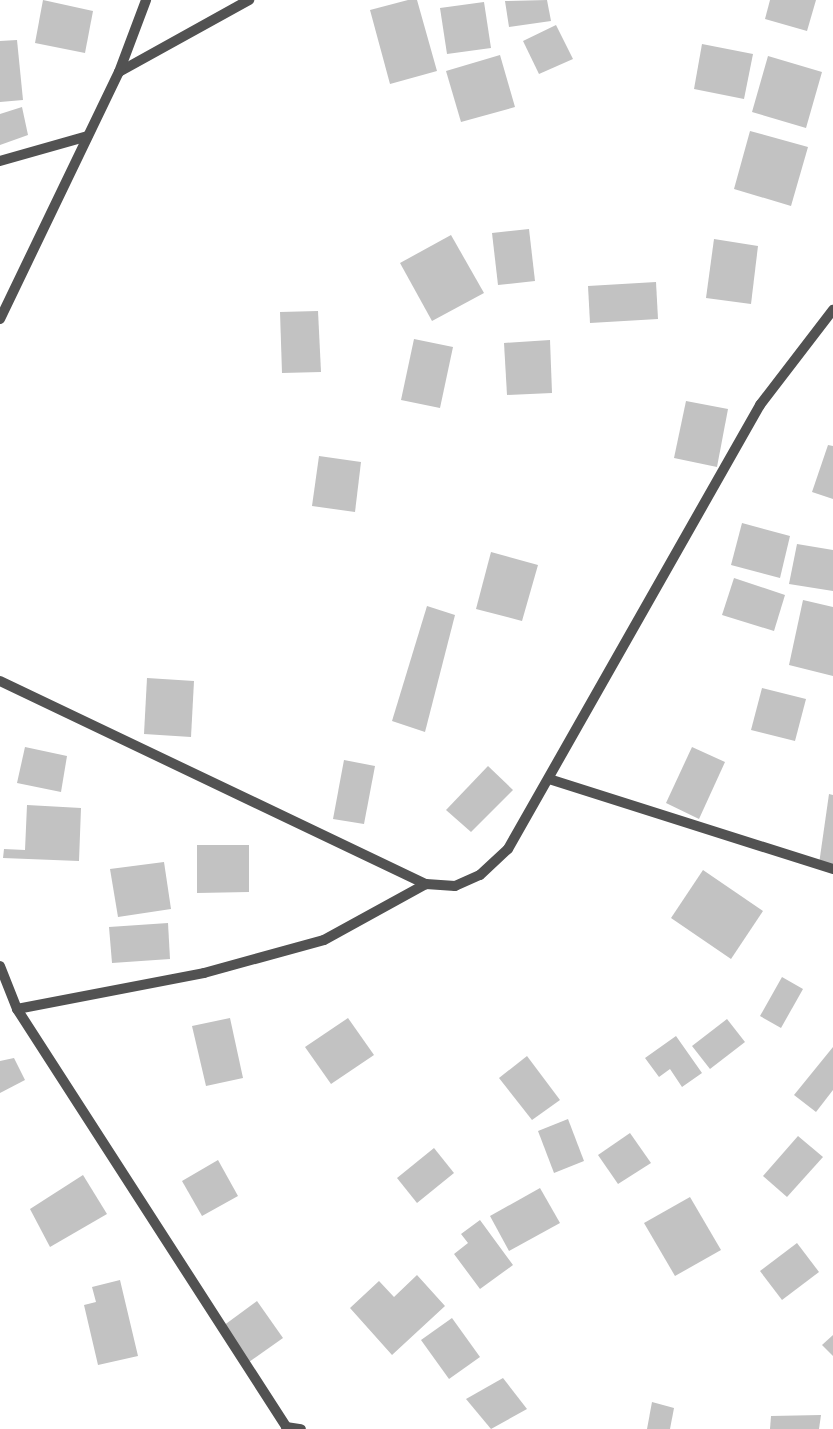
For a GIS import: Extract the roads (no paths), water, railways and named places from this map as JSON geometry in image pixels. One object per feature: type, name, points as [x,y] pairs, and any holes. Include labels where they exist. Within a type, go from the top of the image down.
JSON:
[{"type":"street","points":[[0,319],[119,72],[146,0]]},
{"type":"street","points":[[119,72],[249,0]]},
{"type":"street","points":[[0,161],[88,136]]},
{"type":"street","points":[[0,681],[426,884],[455,886],[480,875],[508,849],[549,780],[760,405],[833,310]]},
{"type":"street","points":[[549,780],[833,870]]},
{"type":"street","points":[[18,1009],[204,972],[324,940],[426,884]]},
{"type":"street","points":[[0,966],[18,1009],[287,1428],[301,1429]]}]
